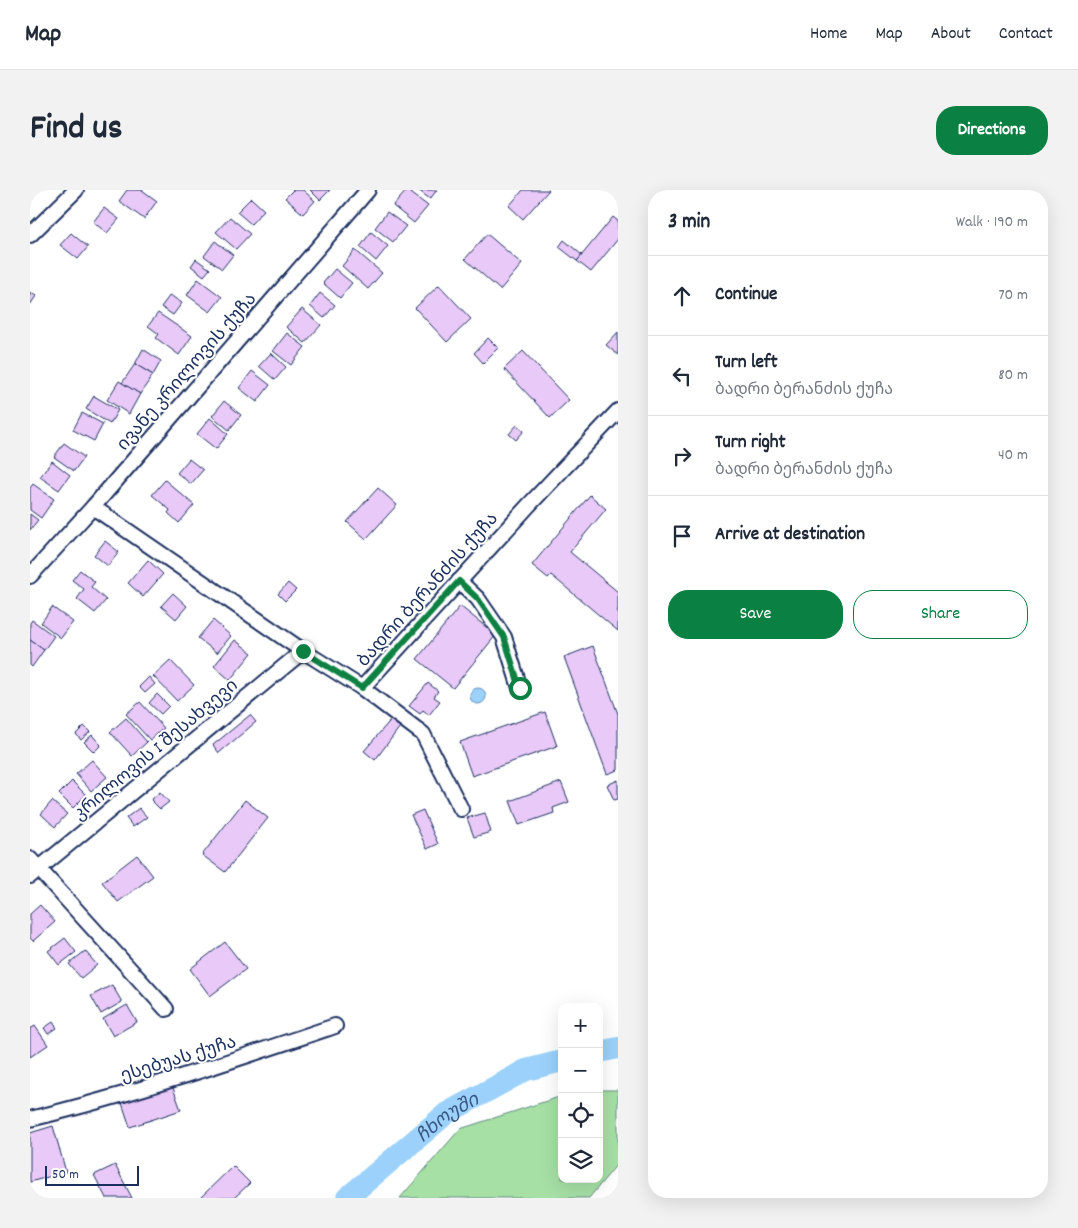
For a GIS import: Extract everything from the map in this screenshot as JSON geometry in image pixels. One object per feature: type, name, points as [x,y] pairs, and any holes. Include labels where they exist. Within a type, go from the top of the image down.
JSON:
[{"type":"street","points":[[30,235],[76,190]]},
{"type":"street","name":"ივანე კრილოვის ქუჩა","points":[[30,576],[93,507],[368,190]]},
{"type":"street","name":"ბადრი ბერანძის ქუჩა","points":[[93,507],[303,651],[362,688],[618,411]]},
{"type":"street","points":[[459,581],[478,599],[504,637],[520,688]]},
{"type":"street","name":"კრილოვის I შესახვევი","points":[[33,868],[303,651]]},
{"type":"street","points":[[362,688],[423,734],[461,808]]},
{"type":"street","points":[[33,868],[166,1009]]},
{"type":"street","name":"ესებუას ქუჩა","points":[[30,1119],[90,1104],[200,1072],[335,1026]]},
{"type":"green space","points":[[603,1090],[618,1090],[618,1163],[603,1181]]},
{"type":"green space","points":[[558,1097],[558,1183],[601,1183],[589,1198],[400,1198],[460,1129]]},
{"type":"water","points":[[475,688],[481,688],[486,693],[484,702],[475,704],[470,699],[470,693]]},
{"type":"building","points":[[127,190],[142,190],[157,201],[144,219],[119,201]]},
{"type":"building","points":[[293,190],[303,190],[315,201],[303,214],[285,198]]},
{"type":"building","points":[[310,190],[330,190],[320,200]]},
{"type":"building","points":[[407,190],[428,206],[414,223],[393,206]]},
{"type":"building","points":[[418,190],[437,190],[430,199]]},
{"type":"building","points":[[523,190],[549,190],[523,219],[509,206]]},
{"type":"building","points":[[251,198],[264,210],[251,224],[237,212]]},
{"type":"building","points":[[104,208],[119,219],[107,233],[93,222]]},
{"type":"building","points":[[387,212],[406,226],[393,242],[375,228]]},
{"type":"building","points":[[230,217],[250,234],[236,249],[216,232]]},
{"type":"building","points":[[613,217],[618,221],[618,239],[591,272],[577,261]]},
{"type":"building","points":[[371,232],[388,246],[376,261],[360,247]]},
{"type":"building","points":[[71,233],[88,247],[78,259],[60,245]]},
{"type":"building","points":[[487,234],[522,264],[500,290],[465,259]]},
{"type":"building","points":[[564,240],[582,255],[577,261],[559,247]]},
{"type":"building","points":[[215,241],[233,255],[222,269],[204,256]]},
{"type":"building","points":[[355,250],[382,273],[368,289],[342,266]]},
{"type":"building","points":[[196,259],[210,269],[204,276],[191,266]]},
{"type":"building","points":[[335,269],[352,283],[340,298],[323,283]]},
{"type":"building","points":[[198,279],[222,297],[210,312],[187,295]]},
{"type":"building","points":[[439,285],[471,319],[447,342],[415,308]]},
{"type":"building","points":[[30,292],[36,296],[30,305]]},
{"type":"building","points":[[320,293],[335,305],[324,318],[310,306]]},
{"type":"building","points":[[170,295],[182,303],[173,315],[161,307]]},
{"type":"building","points":[[302,309],[321,325],[305,343],[286,327]]},
{"type":"building","points":[[158,313],[192,336],[179,355],[156,338],[159,334],[148,326]]},
{"type":"building","points":[[618,332],[618,355],[606,345]]},
{"type":"building","points":[[287,333],[305,347],[291,365],[273,351]]},
{"type":"building","points":[[488,338],[498,348],[483,363],[474,353]]},
{"type":"building","points":[[143,349],[161,361],[153,375],[135,364]]},
{"type":"building","points":[[523,351],[569,400],[550,418],[504,369]]},
{"type":"building","points":[[271,353],[286,367],[275,380],[259,366]]},
{"type":"building","points":[[135,364],[153,375],[140,394],[122,383]]},
{"type":"building","points":[[252,371],[270,385],[257,402],[239,388]]},
{"type":"building","points":[[119,381],[140,394],[129,414],[107,400]]},
{"type":"building","points":[[94,396],[118,410],[110,424],[86,409]]},
{"type":"building","points":[[224,401],[241,415],[229,430],[212,416]]},
{"type":"building","points":[[82,413],[103,424],[94,441],[73,430]]},
{"type":"building","points":[[210,418],[228,434],[216,449],[197,434]]},
{"type":"building","points":[[517,425],[524,431],[516,440],[509,434]]},
{"type":"building","points":[[64,443],[84,457],[74,471],[54,457]]},
{"type":"building","points":[[189,459],[203,470],[191,484],[177,473]]},
{"type":"building","points":[[52,461],[70,475],[59,490],[40,477]]},
{"type":"building","points":[[165,480],[194,505],[179,523],[168,513],[170,510],[152,495]]},
{"type":"building","points":[[33,484],[54,499],[41,518],[30,510],[30,488]]},
{"type":"building","points":[[378,488],[397,505],[366,539],[347,522]]},
{"type":"building","points":[[590,495],[606,509],[570,552],[618,592],[618,631],[551,575],[548,578],[532,565]]},
{"type":"building","points":[[30,514],[38,520],[30,530]]},
{"type":"building","points":[[105,541],[119,552],[108,566],[94,555]]},
{"type":"building","points":[[148,560],[163,574],[143,597],[128,583]]},
{"type":"building","points":[[80,570],[95,582],[91,587],[106,600],[95,613],[77,599],[84,589],[72,580]]},
{"type":"building","points":[[288,583],[296,590],[285,601],[278,594]]},
{"type":"building","points":[[173,593],[187,606],[176,619],[161,606]]},
{"type":"building","points":[[460,606],[496,635],[453,688],[417,659]]},
{"type":"building","points":[[52,607],[73,622],[61,638],[41,623]]},
{"type":"building","points":[[32,620],[54,636],[44,650],[30,640],[30,623]]},
{"type":"building","points":[[213,620],[231,636],[217,653],[198,638]]},
{"type":"building","points":[[30,640],[44,650],[32,667],[30,665]]},
{"type":"building","points":[[235,640],[252,653],[230,680],[214,666]]},
{"type":"building","points":[[593,646],[618,714],[618,770],[607,774],[564,657]]},
{"type":"building","points":[[170,660],[194,685],[177,701],[153,676]]},
{"type":"building","points":[[149,677],[155,684],[145,693],[139,687]]},
{"type":"building","points":[[428,683],[438,691],[434,697],[440,701],[429,715],[423,710],[420,714],[409,706]]},
{"type":"building","points":[[157,694],[169,706],[161,714],[149,703]]},
{"type":"building","points":[[140,702],[164,728],[150,740],[126,714]]},
{"type":"building","points":[[545,712],[557,746],[472,776],[460,742]]},
{"type":"building","points":[[250,715],[256,722],[219,753],[213,745]]},
{"type":"building","points":[[394,716],[403,723],[375,760],[364,751]]},
{"type":"building","points":[[126,718],[147,742],[132,756],[110,732]]},
{"type":"building","points":[[84,726],[90,732],[81,740],[76,734]]},
{"type":"building","points":[[92,735],[101,745],[94,752],[84,742]]},
{"type":"building","points":[[92,760],[107,777],[91,791],[76,774]]},
{"type":"building","points":[[618,780],[618,799],[614,800],[607,785]]},
{"type":"building","points":[[72,781],[86,795],[73,808],[59,794]]},
{"type":"building","points":[[561,782],[569,802],[553,808],[554,813],[519,825],[510,801]]},
{"type":"building","points":[[160,792],[169,802],[160,809],[151,800]]},
{"type":"building","points":[[245,800],[268,818],[225,872],[202,855]]},
{"type":"building","points":[[52,801],[67,814],[55,827],[41,814]]},
{"type":"building","points":[[139,808],[147,817],[133,827],[126,818]]},
{"type":"building","points":[[423,810],[438,844],[427,849],[411,815]]},
{"type":"building","points":[[485,813],[491,832],[474,837],[467,818]]},
{"type":"building","points":[[137,855],[153,876],[118,902],[102,882]]},
{"type":"building","points":[[40,905],[55,922],[33,941],[30,938],[30,914]]},
{"type":"building","points":[[65,938],[76,952],[59,965],[48,951]]},
{"type":"building","points":[[225,942],[246,969],[210,996],[190,969]]},
{"type":"building","points":[[85,951],[97,965],[81,978],[69,964]]},
{"type":"building","points":[[112,985],[122,1002],[101,1014],[91,996]]},
{"type":"building","points":[[127,1005],[137,1022],[113,1036],[103,1019]]},
{"type":"building","points":[[53,1022],[57,1028],[48,1034],[44,1028]]},
{"type":"building","points":[[35,1026],[48,1045],[30,1057],[30,1029]]},
{"type":"building","points":[[172,1085],[181,1110],[130,1127],[122,1103]]},
{"type":"building","points":[[53,1126],[66,1172],[30,1182],[30,1133]]},
{"type":"building","points":[[115,1165],[132,1198],[106,1198],[94,1175]]},
{"type":"building","points":[[233,1166],[250,1183],[234,1198],[200,1198]]},
{"type":"waterway","name":"ჩხოუში","points":[[603,1051],[618,1048]]},
{"type":"waterway","name":"ჩხოუში","points":[[347,1198],[447,1113],[526,1070],[558,1062]]},
{"type":"route","points":[[303,651],[362,688],[459,581],[478,599],[504,637],[520,688]]}]
